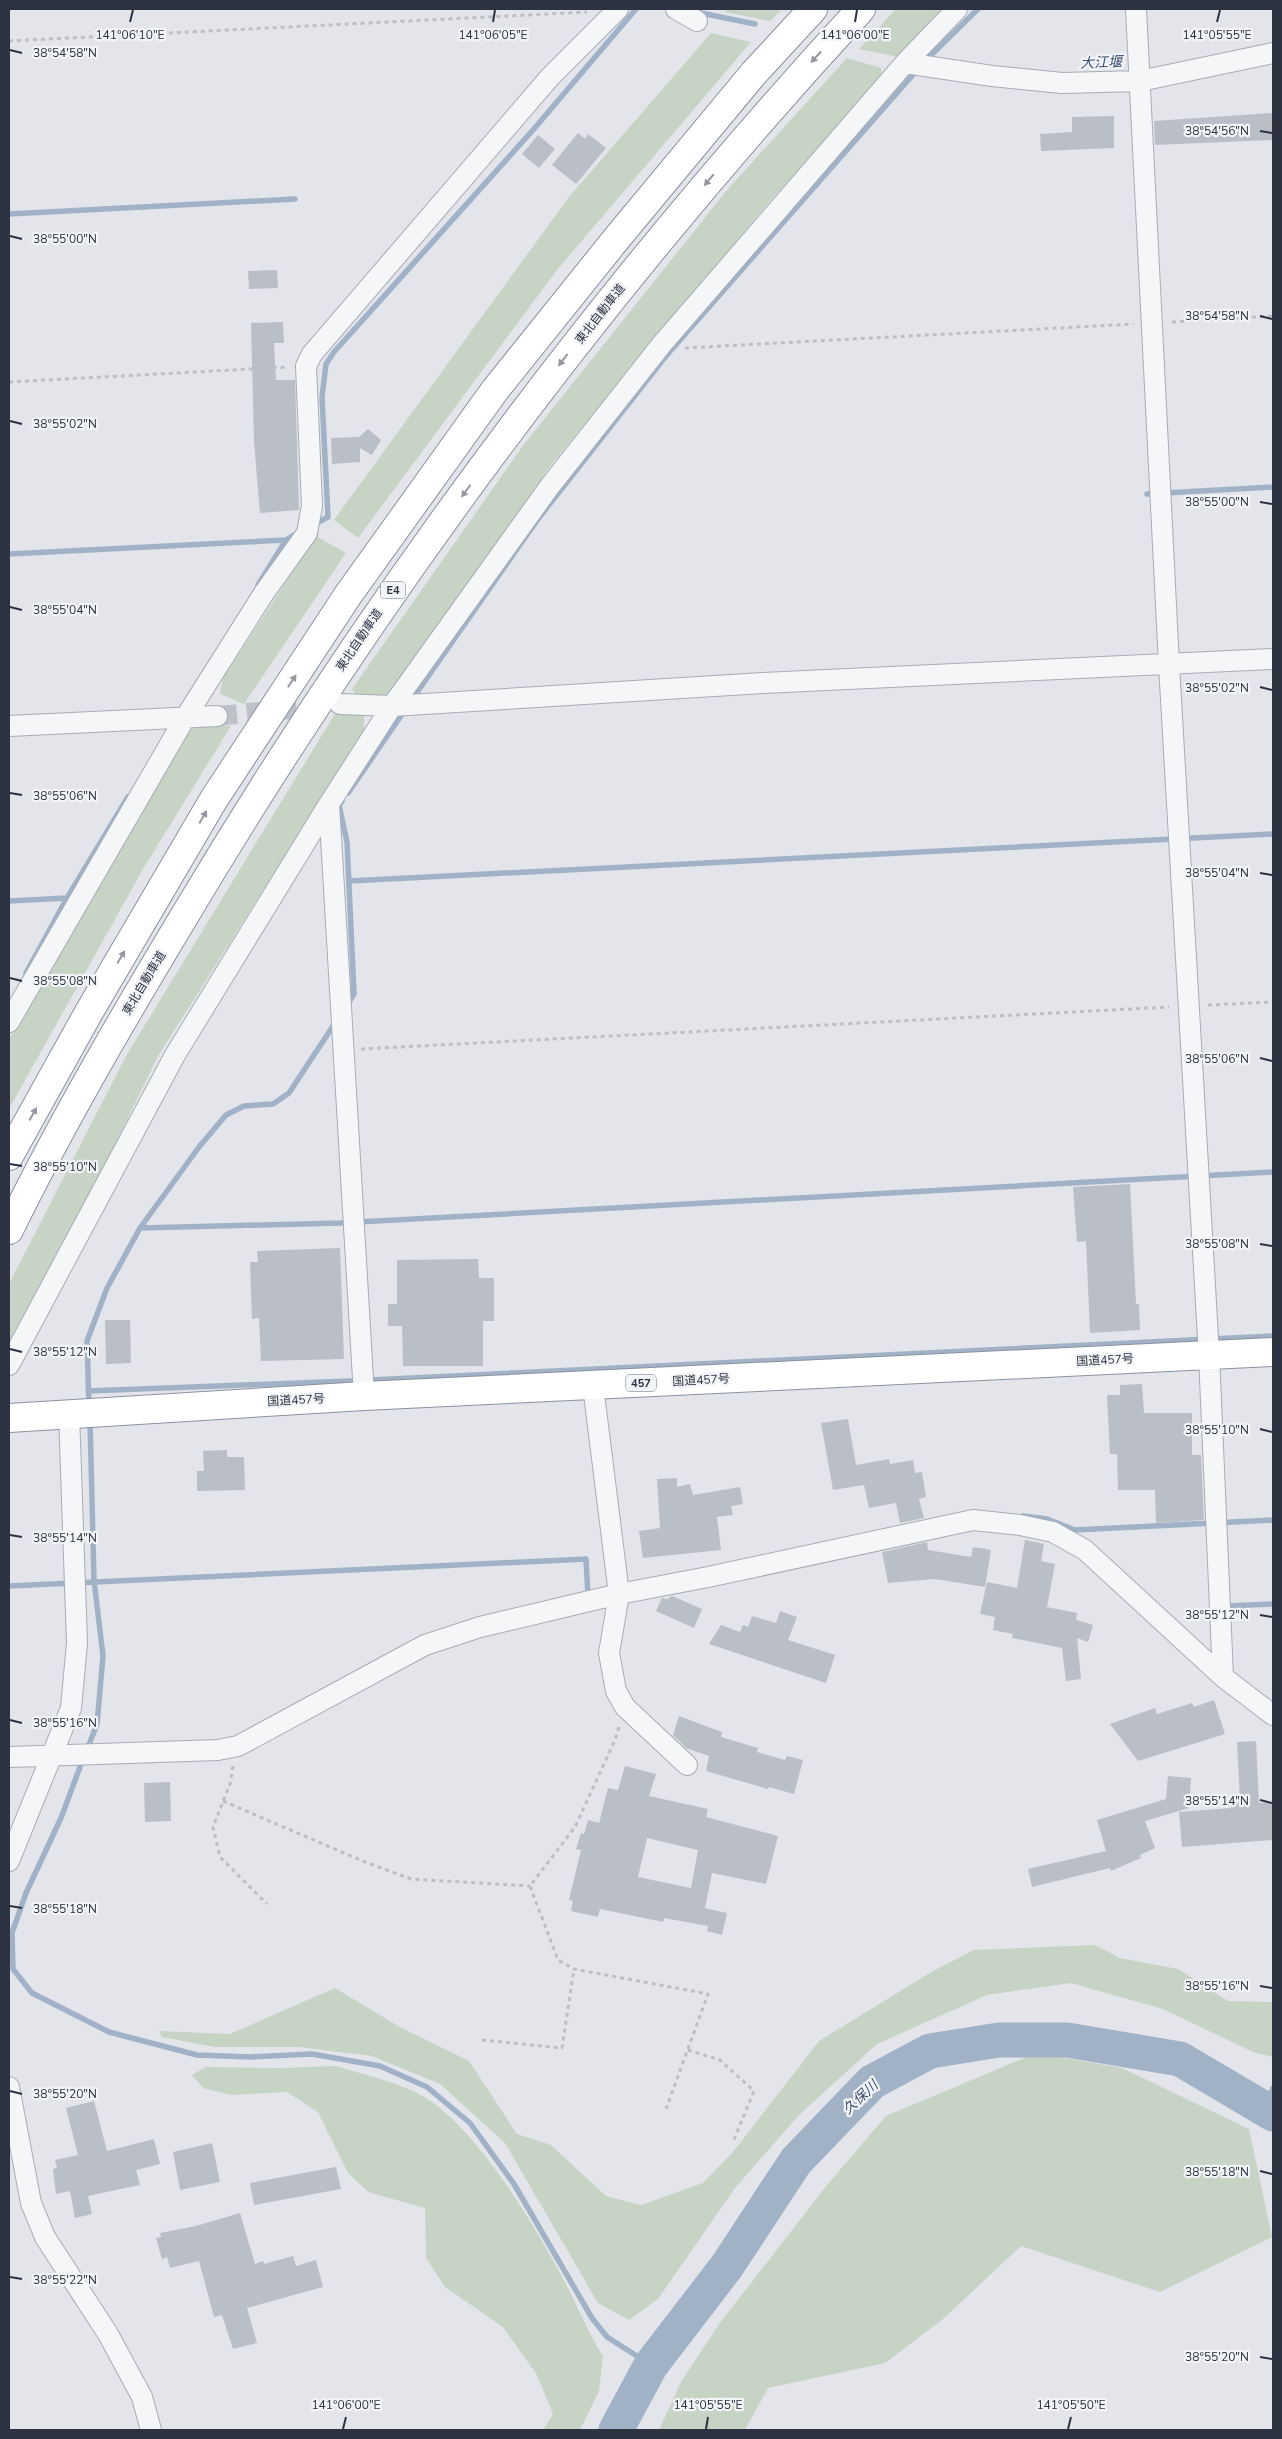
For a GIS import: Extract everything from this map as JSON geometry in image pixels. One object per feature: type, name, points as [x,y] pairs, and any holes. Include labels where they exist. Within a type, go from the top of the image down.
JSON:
[{"type":"highway","name":"E4","points":[[9,1156],[89,1012],[214,799],[348,595],[495,390],[617,238],[748,80],[813,9]]},
{"type":"highway","name":"東北自動車道","points":[[9,1230],[118,1027],[246,812],[376,615],[524,410],[645,256],[781,96],[861,9]]},
{"type":"highway","name":"国道457号","points":[[9,1418],[364,1396],[1273,1352]]},
{"type":"street","points":[[676,9],[697,20]]},
{"type":"street","points":[[9,1365],[175,1054],[329,804],[392,706],[550,486],[662,344],[905,63],[957,9]]},
{"type":"street","points":[[1136,9],[1169,665],[1209,1355],[1223,1677]]},
{"type":"street","points":[[9,1022],[185,718],[264,593],[307,533],[312,506],[306,366],[312,354],[550,77],[617,10]]},
{"type":"street","points":[[905,63],[992,76],[1062,83],[1140,81],[1273,53]]},
{"type":"street","points":[[340,704],[392,706],[763,683],[1273,659]]},
{"type":"street","points":[[9,726],[217,716]]},
{"type":"street","points":[[329,804],[364,1396]]},
{"type":"street","points":[[594,1386],[620,1594],[609,1654],[616,1691],[625,1707],[687,1765]]},
{"type":"street","points":[[9,1861],[54,1755],[71,1708],[77,1643],[69,1413]]},
{"type":"street","points":[[9,1757],[218,1750],[238,1746],[425,1645],[480,1627],[620,1594],[973,1520],[1020,1525],[1054,1532],[1085,1550],[1223,1677],[1273,1715]]},
{"type":"street","points":[[9,2087],[30,2203],[45,2237],[108,2334],[142,2397],[151,2430]]},
{"type":"path","points":[[9,41],[617,10]]},
{"type":"path","points":[[662,344],[681,348],[1273,316]]},
{"type":"path","points":[[9,382],[306,366]]},
{"type":"path","points":[[343,1050],[1273,1002]]},
{"type":"path","points":[[530,1886],[575,1826],[615,1740],[625,1707]]},
{"type":"path","points":[[238,1746],[230,1784],[213,1827],[220,1857],[267,1904]]},
{"type":"path","points":[[223,1801],[365,1862],[411,1879],[530,1886]]},
{"type":"path","points":[[530,1886],[558,1960],[574,1969],[708,1994],[666,2109]]},
{"type":"path","points":[[482,2040],[562,2048],[574,1969]]},
{"type":"path","points":[[688,2050],[720,2060],[754,2091],[733,2142]]},
{"type":"green space","points":[[728,9],[782,9],[770,21],[725,12]]},
{"type":"green space","points":[[896,9],[949,9],[898,57],[859,49]]},
{"type":"green space","points":[[711,33],[751,42],[557,270],[358,538],[334,520],[569,197]]},
{"type":"green space","points":[[847,58],[881,68],[882,80],[769,202],[552,464],[387,699],[361,700],[352,689],[522,447],[727,190]]},
{"type":"green space","points":[[316,536],[346,553],[244,704],[220,694],[223,678]]},
{"type":"green space","points":[[336,712],[364,716],[364,732],[158,1056],[9,1363],[9,1284],[126,1056]]},
{"type":"green space","points":[[197,724],[231,726],[143,869],[9,1109],[9,1039],[187,732]]},
{"type":"green space","points":[[1095,1945],[1120,1958],[1178,1969],[1228,2001],[1273,2002],[1273,2057],[1253,2052],[1163,2009],[1071,1983],[987,1995],[877,2044],[798,2116],[735,2188],[658,2299],[629,2320],[598,2303],[505,2143],[440,2084],[372,2056],[299,2047],[215,2047],[162,2037],[159,2031],[230,2034],[335,1988],[398,2026],[469,2061],[517,2134],[551,2145],[606,2196],[641,2205],[703,2183],[733,2152],[819,2041],[933,1971],[974,1950]]},
{"type":"green space","points":[[1036,2053],[1122,2068],[1249,2129],[1272,2237],[1160,2292],[1021,2246],[943,2319],[885,2363],[768,2388],[745,2430],[659,2430],[681,2382],[719,2324],[827,2185],[886,2116]]},
{"type":"green space","points":[[336,2066],[398,2085],[432,2102],[469,2136],[504,2181],[536,2230],[603,2356],[599,2391],[580,2430],[543,2430],[553,2414],[537,2375],[503,2327],[445,2287],[426,2258],[425,2208],[368,2192],[348,2173],[318,2112],[287,2092],[231,2095],[203,2088],[192,2075],[206,2067],[279,2068]]},
{"type":"building","points":[[1273,113],[1273,140],[1155,145],[1154,121]]},
{"type":"building","points":[[1114,116],[1114,148],[1041,151],[1040,134],[1072,132],[1072,117]]},
{"type":"building","points":[[578,133],[585,139],[588,134],[606,148],[576,184],[552,165]]},
{"type":"building","points":[[538,135],[555,149],[539,168],[522,154]]},
{"type":"building","points":[[277,270],[278,288],[249,289],[248,271]]},
{"type":"building","points":[[283,322],[284,343],[274,343],[276,380],[295,380],[299,510],[260,513],[254,442],[251,323]]},
{"type":"building","points":[[368,429],[381,440],[372,455],[360,448],[360,462],[332,464],[331,438],[359,437]]},
{"type":"building","points":[[1130,1184],[1136,1304],[1139,1304],[1140,1330],[1090,1333],[1086,1241],[1077,1242],[1073,1187]]},
{"type":"building","points":[[340,1248],[344,1359],[261,1361],[259,1318],[252,1319],[250,1262],[258,1262],[257,1251]]},
{"type":"building","points":[[478,1259],[479,1278],[494,1278],[494,1321],[483,1321],[483,1366],[403,1366],[402,1326],[388,1326],[388,1304],[397,1304],[397,1260]]},
{"type":"building","points":[[105,1320],[130,1320],[131,1363],[106,1364]]},
{"type":"building","points":[[1142,1384],[1144,1413],[1192,1413],[1192,1455],[1201,1455],[1204,1520],[1156,1523],[1155,1490],[1118,1490],[1117,1454],[1110,1454],[1107,1395],[1120,1395],[1120,1385]]},
{"type":"building","points":[[848,1419],[856,1465],[889,1459],[890,1464],[913,1460],[915,1473],[922,1472],[926,1497],[919,1499],[924,1518],[900,1523],[896,1503],[869,1508],[864,1485],[833,1490],[821,1423]]},
{"type":"building","points":[[227,1450],[227,1457],[244,1457],[245,1490],[197,1491],[197,1471],[204,1471],[203,1451]]},
{"type":"building","points":[[677,1478],[677,1487],[690,1484],[693,1495],[740,1487],[743,1504],[731,1506],[733,1515],[717,1517],[721,1550],[643,1558],[639,1531],[660,1528],[657,1479]]},
{"type":"building","points":[[1025,1540],[1044,1544],[1041,1561],[1055,1564],[1047,1607],[1077,1613],[1076,1620],[1093,1625],[1088,1642],[1077,1638],[1081,1679],[1066,1681],[1062,1648],[1012,1638],[1013,1634],[993,1630],[995,1617],[980,1614],[987,1582],[1017,1588]]},
{"type":"building","points":[[927,1542],[928,1550],[971,1557],[973,1547],[991,1550],[985,1587],[935,1579],[888,1583],[882,1552]]},
{"type":"building","points":[[672,1596],[702,1609],[694,1628],[656,1611],[662,1598],[667,1599]]},
{"type":"building","points":[[780,1611],[797,1617],[788,1640],[835,1655],[826,1683],[709,1644],[721,1625],[740,1632],[743,1625],[748,1627],[752,1616],[776,1623]]},
{"type":"building","points":[[1214,1700],[1225,1734],[1138,1761],[1110,1724],[1155,1708],[1157,1714],[1192,1703],[1194,1707]]},
{"type":"building","points":[[679,1716],[722,1732],[721,1737],[758,1748],[757,1752],[785,1760],[787,1756],[803,1760],[794,1794],[769,1787],[768,1789],[706,1771],[709,1756],[686,1748],[673,1735]]},
{"type":"building","points":[[1256,1741],[1259,1803],[1273,1802],[1273,1840],[1182,1847],[1179,1812],[1231,1808],[1231,1802],[1240,1801],[1237,1742]]},
{"type":"building","points":[[625,1766],[656,1774],[649,1796],[708,1809],[706,1817],[778,1836],[766,1884],[712,1873],[705,1908],[727,1913],[722,1935],[707,1931],[708,1926],[664,1918],[663,1922],[600,1909],[598,1917],[571,1911],[573,1901],[569,1900],[581,1850],[576,1849],[581,1833],[584,1834],[588,1820],[599,1823],[608,1788],[618,1790]],"holes":[[[647,1838],[698,1850],[691,1888],[638,1877]]]},
{"type":"building","points":[[1168,1776],[1191,1778],[1189,1808],[1145,1821],[1155,1848],[1140,1855],[1141,1858],[1111,1871],[1110,1868],[1032,1887],[1028,1869],[1106,1851],[1097,1820],[1166,1799]]},
{"type":"building","points":[[170,1782],[171,1821],[145,1822],[144,1783]]},
{"type":"building","points":[[94,2101],[107,2151],[154,2139],[160,2164],[136,2170],[140,2185],[88,2196],[92,2214],[75,2218],[70,2191],[56,2194],[53,2169],[57,2168],[55,2160],[78,2155],[66,2108]]},
{"type":"building","points":[[212,2143],[220,2182],[180,2190],[173,2152]]},
{"type":"building","points":[[336,2167],[341,2189],[254,2205],[250,2183]]},
{"type":"building","points":[[240,2213],[255,2264],[263,2261],[264,2264],[293,2256],[296,2266],[316,2260],[323,2287],[247,2308],[257,2343],[233,2349],[222,2315],[214,2317],[199,2261],[170,2268],[167,2257],[162,2259],[156,2238],[161,2237],[160,2233],[196,2226]]},
{"type":"waterway","points":[[313,525],[328,517],[322,397],[326,364],[334,352],[533,130],[636,9]]},
{"type":"waterway","points":[[926,60],[978,9]]},
{"type":"waterway","name":"大江堰","points":[[696,12],[755,24]]},
{"type":"waterway","points":[[411,701],[538,519],[666,356],[918,69]]},
{"type":"waterway","points":[[9,214],[295,199]]},
{"type":"waterway","points":[[1147,494],[1273,487]]},
{"type":"waterway","points":[[9,554],[286,540],[298,533]]},
{"type":"waterway","points":[[258,585],[286,540]]},
{"type":"waterway","points":[[348,793],[405,710]]},
{"type":"waterway","points":[[9,901],[67,898],[128,797]]},
{"type":"waterway","points":[[342,801],[339,805],[347,842],[354,994],[347,1005]]},
{"type":"waterway","points":[[349,881],[1273,834]]},
{"type":"waterway","points":[[26,973],[67,898]]},
{"type":"waterway","points":[[89,1405],[87,1341],[107,1288],[140,1228],[199,1147],[226,1115],[244,1106],[273,1104],[289,1093],[335,1023]]},
{"type":"waterway","points":[[140,1228],[340,1223],[1273,1172]]},
{"type":"waterway","points":[[88,1391],[349,1381],[1273,1336]]},
{"type":"waterway","points":[[87,1750],[97,1724],[103,1656],[94,1580],[90,1420]]},
{"type":"waterway","points":[[1023,1516],[1047,1519],[1075,1530],[1273,1520]]},
{"type":"waterway","points":[[9,1586],[586,1559],[588,1596]]},
{"type":"waterway","points":[[1227,1606],[1273,1604]]},
{"type":"waterway","points":[[83,1759],[61,1818],[26,1893],[12,1933],[13,1969],[32,1993],[109,2032],[197,2055],[251,2057],[312,2054],[380,2066],[427,2087],[470,2123],[514,2184],[592,2318],[607,2337],[651,2365]]},
{"type":"waterway","name":"久保川","points":[[616,2430],[651,2365],[727,2266],[796,2161],[872,2082],[930,2051],[999,2040],[1067,2040],[1180,2059],[1273,2114]]},
{"type":"waterway","points":[[1265,2109],[1273,2088]]},
{"type":"tunnel","points":[[217,716],[324,706]]}]
